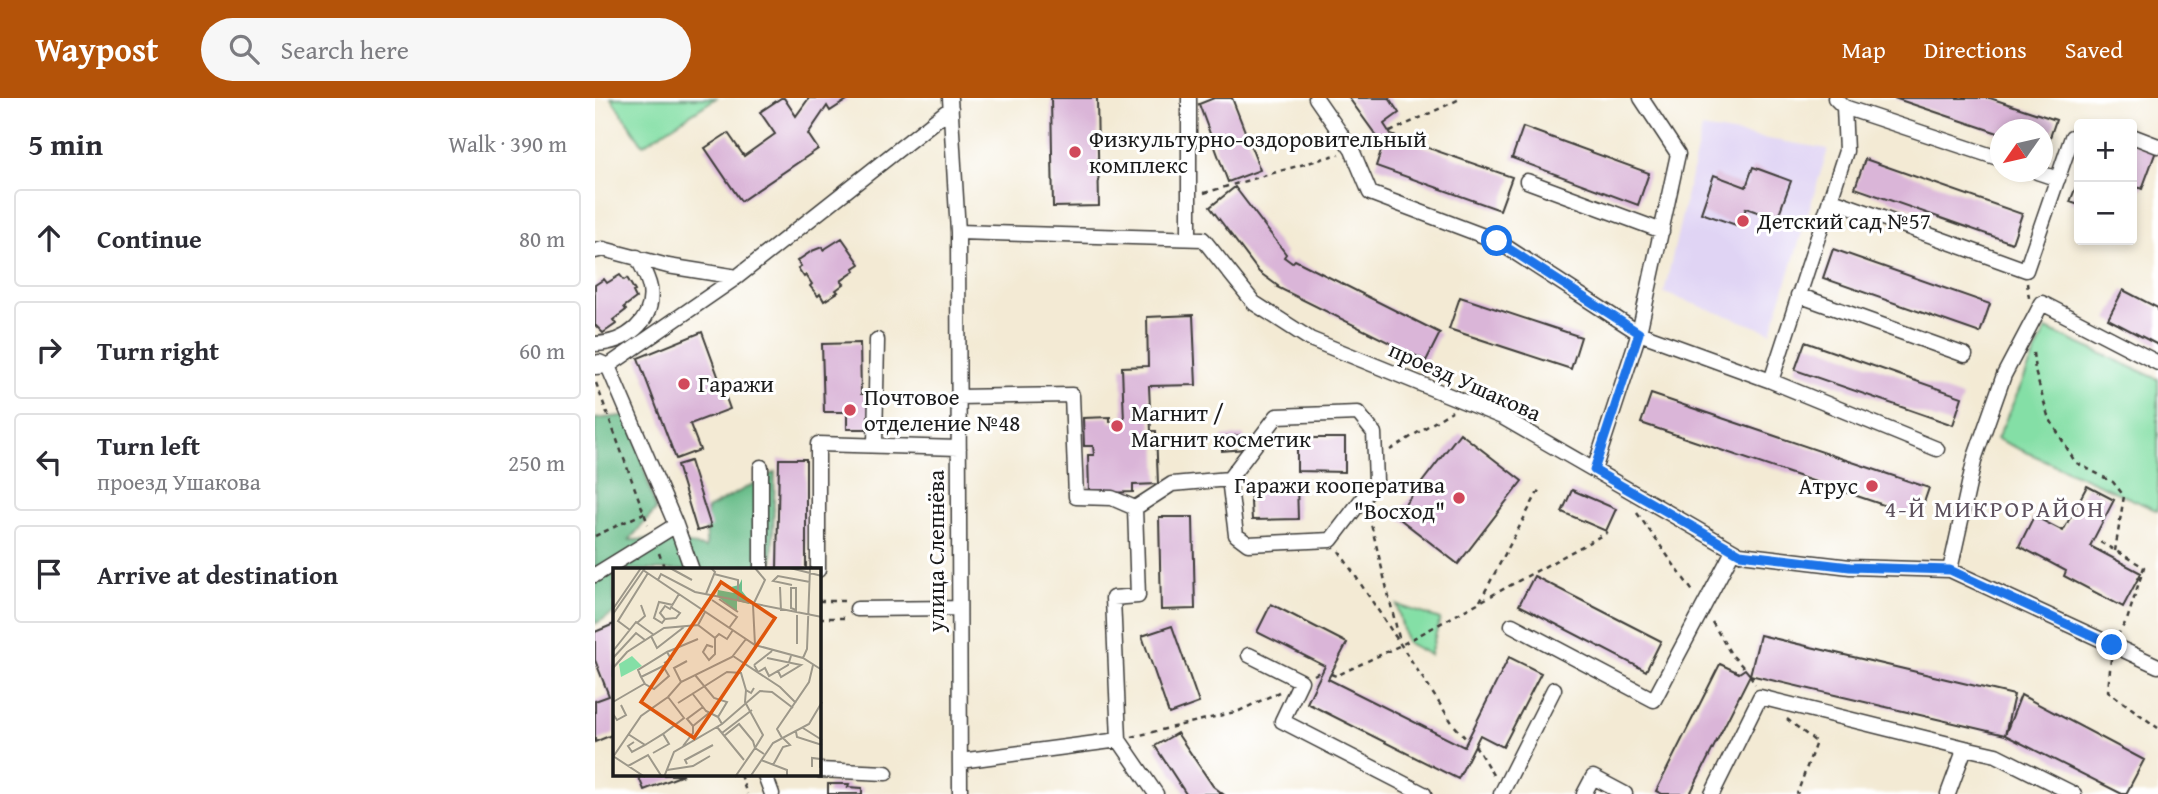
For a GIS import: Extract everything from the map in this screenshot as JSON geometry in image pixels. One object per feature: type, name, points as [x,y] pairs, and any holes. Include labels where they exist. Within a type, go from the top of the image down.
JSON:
[{"type":"street","points":[[1189,98],[1189,239]]},
{"type":"street","points":[[1316,98],[1352,150],[1370,193],[1497,241],[1639,333],[1771,381],[1937,449]]},
{"type":"street","points":[[1594,470],[1639,333],[1678,154],[1641,98]]},
{"type":"street","points":[[691,568],[676,525],[599,364],[737,277],[951,103]]},
{"type":"street","name":"улица Слепнёва","points":[[951,103],[958,232],[960,794]]},
{"type":"street","points":[[1771,381],[1846,151],[1840,103],[1990,156]]},
{"type":"street","points":[[1830,199],[2026,270],[2074,137]]},
{"type":"street","points":[[2137,138],[2158,146]]},
{"type":"street","points":[[2053,177],[2058,178]]},
{"type":"street","points":[[1527,181],[1662,231]]},
{"type":"street","name":"проезд Ушакова","points":[[958,232],[1203,239],[1254,303],[1310,339],[1502,417],[1733,551],[1850,567],[1950,570],[2158,666]]},
{"type":"street","points":[[595,251],[603,249],[668,266],[737,277]]},
{"type":"street","points":[[595,344],[619,340],[634,331],[643,321],[649,305],[650,289],[637,257]]},
{"type":"street","points":[[1798,295],[1965,355]]},
{"type":"street","points":[[1950,570],[1975,457],[2004,375],[2042,303],[2158,363]]},
{"type":"street","points":[[875,445],[877,340]]},
{"type":"street","points":[[958,397],[1072,395],[1076,497],[1112,498],[1135,508]]},
{"type":"street","points":[[1358,413],[1374,433],[1375,460],[1376,481],[1331,540],[1248,544],[1236,535],[1229,479],[1277,416],[1358,413]]},
{"type":"street","points":[[818,568],[818,444],[959,448]]},
{"type":"street","points":[[761,467],[761,568]]},
{"type":"street","points":[[1135,508],[1172,484],[1229,479]]},
{"type":"street","points":[[1135,508],[1138,596],[1113,598],[1119,740],[1156,794]]},
{"type":"street","points":[[595,575],[676,525]]},
{"type":"street","points":[[1512,625],[1654,700],[1733,551]]},
{"type":"street","points":[[857,609],[958,608]]},
{"type":"street","points":[[1249,655],[1301,681],[1282,721],[1424,794]]},
{"type":"street","points":[[1502,793],[1554,689]]},
{"type":"street","points":[[1711,794],[1760,697],[1996,755],[2074,794]]},
{"type":"street","points":[[960,761],[1119,740]]},
{"type":"street","points":[[1948,794],[1965,748]]},
{"type":"street","points":[[821,770],[886,773]]},
{"type":"street","points":[[765,776],[772,794]]},
{"type":"street","points":[[1584,794],[1593,777],[1625,794]]},
{"type":"path","points":[[1389,132],[1462,98]]},
{"type":"path","points":[[1205,193],[1352,150]]},
{"type":"path","points":[[2026,270],[2035,371],[2047,416],[2075,462],[2113,482],[2124,496],[2115,551]]},
{"type":"path","points":[[595,380],[664,568]]},
{"type":"path","points":[[1375,460],[1466,402]]},
{"type":"path","points":[[1479,603],[1539,490]]},
{"type":"path","points":[[1364,496],[1401,645]]},
{"type":"path","points":[[1635,510],[1703,607],[1731,654],[1745,669]]},
{"type":"path","points":[[595,536],[644,513]]},
{"type":"path","points":[[1331,674],[1336,676],[1401,645],[1608,533]]},
{"type":"path","points":[[1331,540],[1453,724],[1467,740]]},
{"type":"path","points":[[821,601],[857,601],[857,618],[821,618]]},
{"type":"path","points":[[1119,740],[1239,711],[1323,670]]},
{"type":"path","points":[[1750,675],[1760,697]]},
{"type":"path","points":[[1779,712],[1816,742],[1797,794]]},
{"type":"path","points":[[1475,745],[1502,793]]},
{"type":"path","points":[[740,776],[747,794]]},
{"type":"shaded area","name":"Детский сад №57","points":[[1702,128],[1828,149],[1771,332],[1664,293]]},
{"type":"green space","points":[[611,98],[716,98],[643,145]]},
{"type":"green space","points":[[2046,329],[2158,379],[2158,511],[1997,439]]},
{"type":"green space","points":[[629,415],[656,510],[629,540],[668,539],[706,548],[707,509],[775,472],[772,568],[613,568],[613,614],[595,624],[595,419]]},
{"type":"green space","points":[[1397,605],[1440,619],[1430,655],[1406,642]]},
{"type":"building","points":[[784,98],[796,116],[809,98],[850,98],[830,111],[827,106],[808,134],[818,149],[741,201],[705,148],[728,133],[744,156],[775,134],[760,112]]},
{"type":"building","name":"Физкультурно-оздоровительный комплекс","points":[[1051,98],[1097,98],[1099,206],[1053,207]]},
{"type":"building","points":[[1214,98],[1232,98],[1260,170],[1228,182],[1199,104]]},
{"type":"building","points":[[1349,98],[1389,98],[1399,113],[1384,124],[1391,135],[1512,177],[1500,210],[1376,166],[1383,145]]},
{"type":"building","points":[[1894,98],[1990,98],[2053,119],[1990,119],[1990,130]]},
{"type":"building","points":[[1523,127],[1649,173],[1638,205],[1512,158]]},
{"type":"building","points":[[2137,144],[2156,151],[2142,189],[2137,187]]},
{"type":"building","points":[[1865,159],[2022,214],[2012,243],[1855,188]]},
{"type":"building","points":[[1753,167],[1791,181],[1777,219],[1746,208],[1739,226],[1701,213],[1714,175],[1746,187]]},
{"type":"building","points":[[1235,187],[1286,254],[1284,257],[1292,263],[1295,260],[1440,333],[1426,361],[1277,287],[1259,272],[1210,207]]},
{"type":"building","points":[[842,238],[860,264],[841,281],[844,284],[836,290],[838,292],[824,301],[810,286],[812,284],[798,268],[801,266],[797,261]]},
{"type":"building","points":[[1833,249],[1990,304],[1980,333],[1823,278]]},
{"type":"building","points":[[620,275],[624,280],[627,278],[636,298],[613,320],[616,324],[603,333],[595,325],[595,285],[604,279],[607,283]]},
{"type":"building","points":[[2123,290],[2158,308],[2158,345],[2108,319]]},
{"type":"building","points":[[1460,297],[1581,337],[1571,369],[1449,329]]},
{"type":"building","name":"Магнит / Магнит косметик","points":[[1193,315],[1196,385],[1149,386],[1151,431],[1156,431],[1158,484],[1133,485],[1133,492],[1089,491],[1088,455],[1094,455],[1093,446],[1084,446],[1083,418],[1110,417],[1110,422],[1124,421],[1122,367],[1148,366],[1147,317]]},
{"type":"building","name":"Гаражи","points":[[702,332],[730,409],[690,424],[700,450],[676,459],[638,358]]},
{"type":"building","points":[[1805,342],[1962,397],[1953,425],[1795,370]]},
{"type":"building","points":[[860,343],[861,394],[871,394],[872,429],[847,429],[847,412],[824,412],[822,344]]},
{"type":"building","points":[[1651,394],[1929,488],[1919,517],[1641,423]]},
{"type":"building","name":"Гаражи кооператива \"Восход\"","points":[[1460,433],[1522,481],[1458,564],[1396,516]]},
{"type":"building","points":[[1244,435],[1245,449],[1222,451],[1222,437]]},
{"type":"building","points":[[1297,438],[1345,438],[1345,472],[1297,471]]},
{"type":"building","points":[[779,459],[806,459],[806,568],[777,568]]},
{"type":"building","points":[[690,461],[711,527],[697,531],[677,465]]},
{"type":"building","points":[[1297,483],[1298,519],[1252,520],[1250,484]]},
{"type":"building","points":[[2087,486],[2114,500],[2090,546],[2141,573],[2123,607],[2064,576],[2066,571],[2019,546],[2034,516],[2063,531]]},
{"type":"building","points":[[1572,490],[1616,509],[1606,531],[1562,512]]},
{"type":"building","points":[[1159,517],[1193,517],[1195,609],[1161,610]]},
{"type":"building","points":[[1534,576],[1661,641],[1646,671],[1519,605]]},
{"type":"building","points":[[1271,604],[1347,643],[1328,679],[1464,747],[1509,657],[1541,673],[1503,747],[1480,735],[1458,779],[1307,703],[1325,666],[1257,632]]},
{"type":"building","points":[[613,624],[613,734],[595,742],[595,701],[609,696],[595,660],[595,632]]},
{"type":"building","points":[[1172,626],[1199,703],[1169,714],[1142,636]]},
{"type":"building","points":[[1760,635],[2014,695],[2005,735],[1750,675]]},
{"type":"building","points":[[1720,664],[1739,673],[1745,669],[1750,675],[1690,794],[1662,794],[1656,791]]},
{"type":"building","points":[[2021,695],[2144,760],[2126,794],[2122,794],[2005,735]]},
{"type":"building","points":[[1177,733],[1213,786],[1223,794],[1186,794],[1155,746]]},
{"type":"building","points":[[638,776],[680,776],[644,790]]},
{"type":"building","points":[[828,784],[849,784],[848,787],[862,788],[862,794],[828,794]]},
{"type":"place","name":"Физкультурно-оздоровительный комплекс","points":[[1075,152]]},
{"type":"place","name":"Детский сад №57","points":[[1743,221]]},
{"type":"place","name":"Гаражи","points":[[684,384]]},
{"type":"place","name":"Почтовое отделение №48","points":[[850,410]]},
{"type":"place","name":"Магнит / Магнит косметик","points":[[1117,426]]},
{"type":"place","name":"Атрус","points":[[1872,486]]},
{"type":"place","name":"Гаражи кооператива \"Восход\"","points":[[1459,498]]},
{"type":"district","name":"4-Й МИКРОРАЙОН","points":[[1995,509]]},
{"type":"route","points":[[1497,241],[1639,333],[1594,470],[1740,554],[1850,567],[1950,570],[2112,645]]}]
